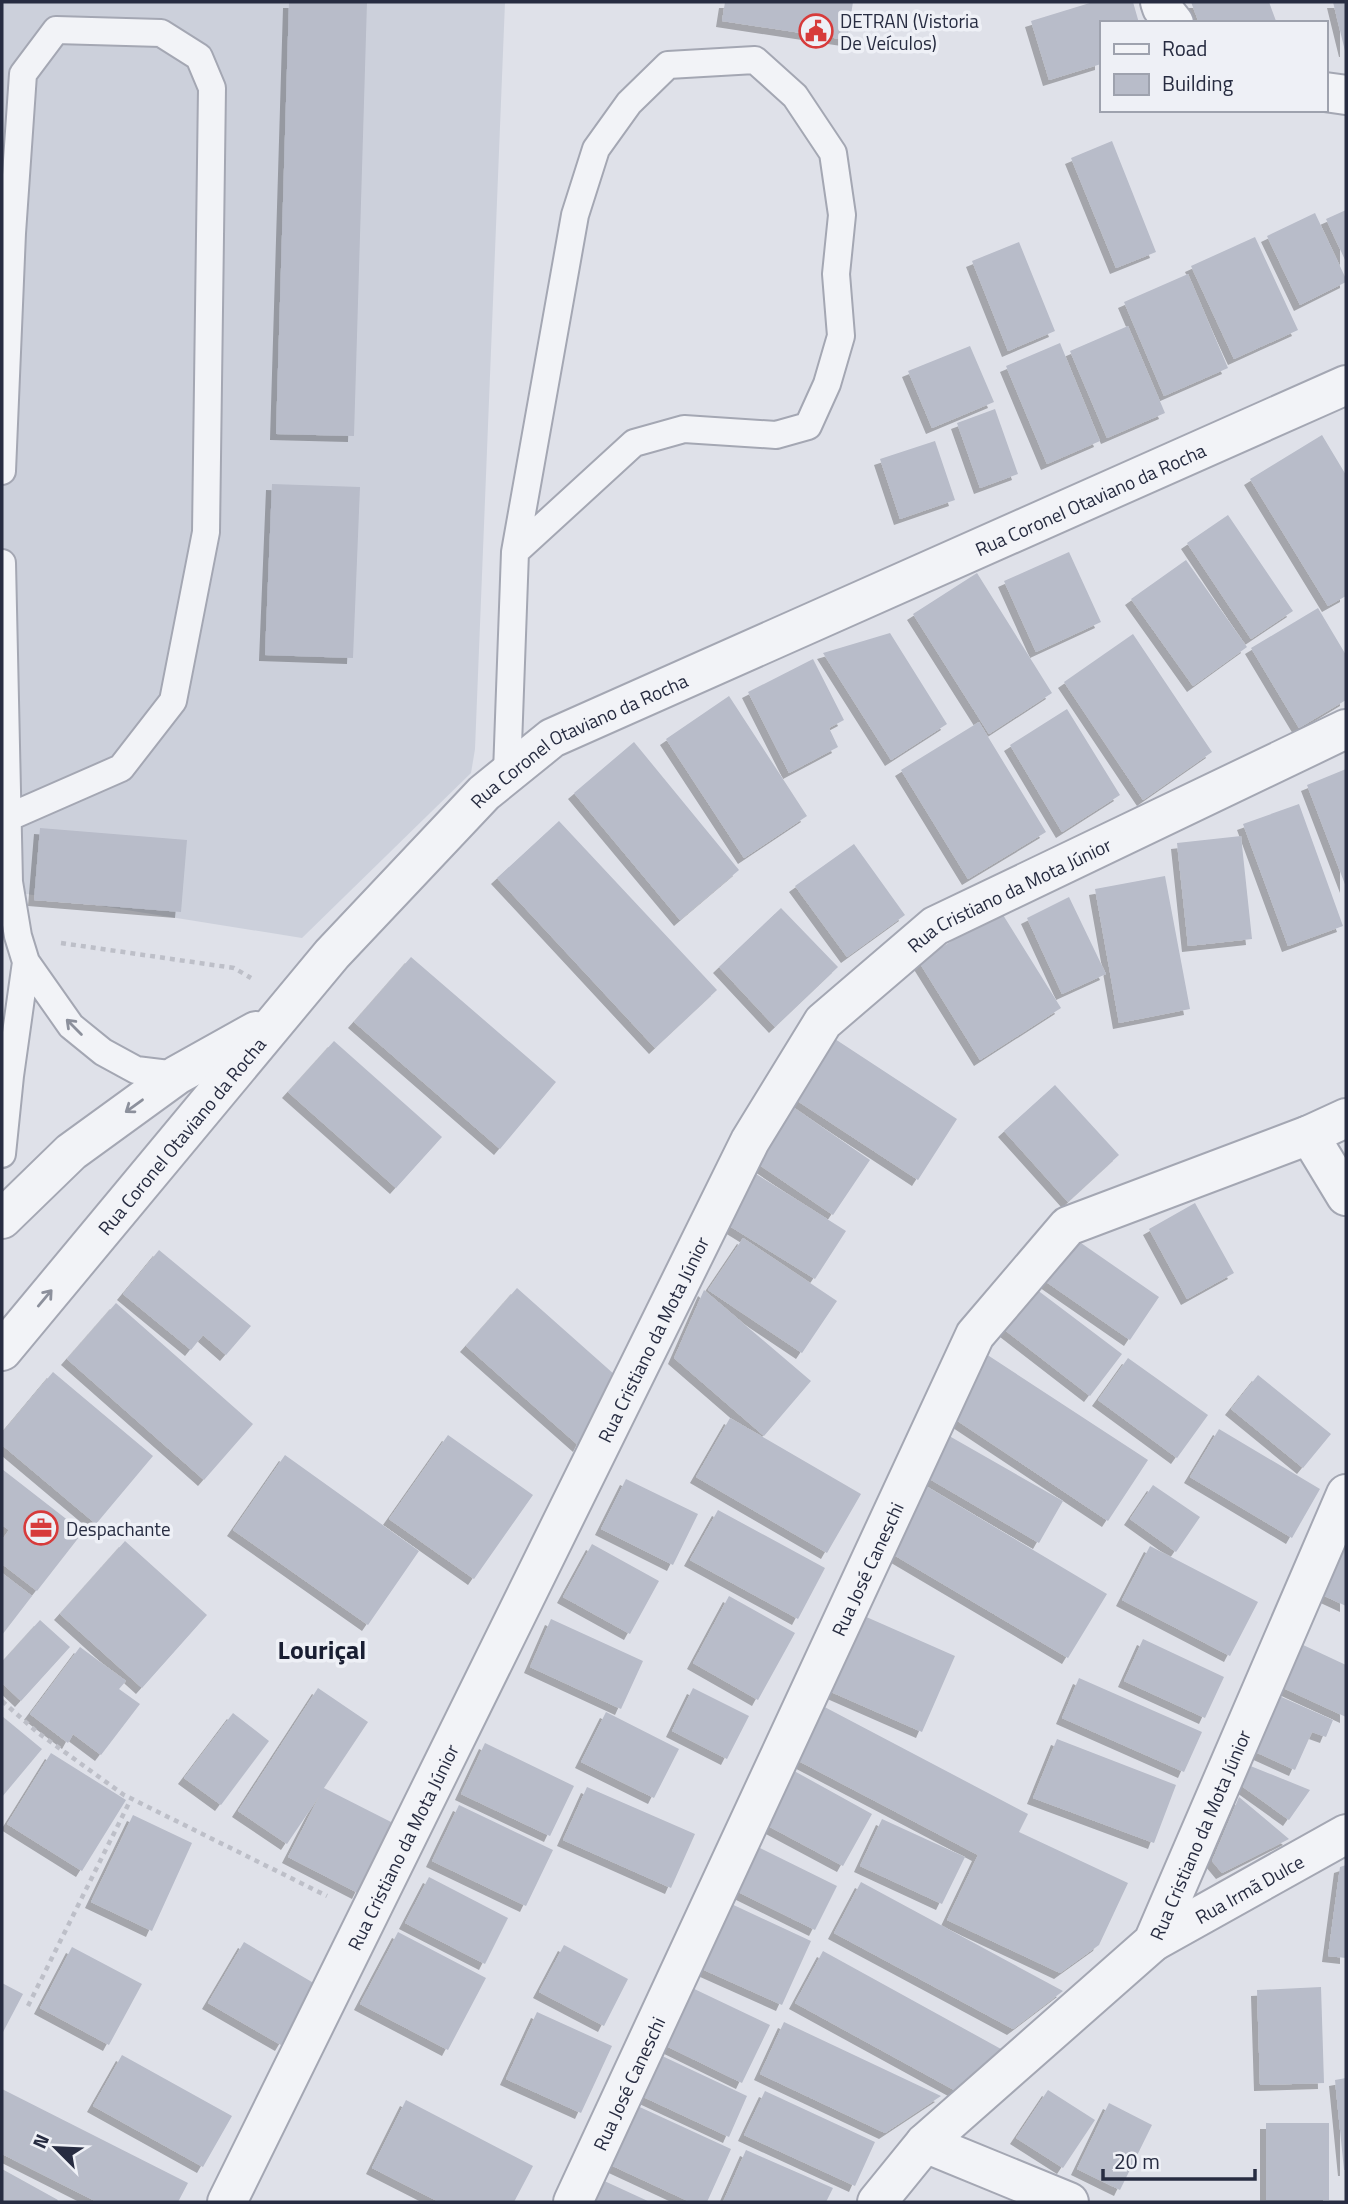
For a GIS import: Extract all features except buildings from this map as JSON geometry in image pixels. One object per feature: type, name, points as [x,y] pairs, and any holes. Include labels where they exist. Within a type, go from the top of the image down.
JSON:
[{"type":"street","points":[[1160,2],[1172,21]]},
{"type":"street","points":[[1327,92],[1346,95]]},
{"type":"street","name":"Rua Coronel Otaviano da Rocha","points":[[2,1351],[332,954],[484,793],[552,738],[1346,385]]},
{"type":"street","name":"Rua Cristiano da Mota Júnior","points":[[227,2202],[750,1141],[823,1022],[935,926],[1346,729]]},
{"type":"street","points":[[2,1219],[71,1152],[177,1075],[276,1020]]},
{"type":"street","name":"Rua José Caneschi","points":[[573,2202],[975,1335],[1068,1226],[1309,1135],[1346,1118]]},
{"type":"street","points":[[1309,1135],[1346,1196]]},
{"type":"street","name":"Rua Cristiano da Mota Júnior","points":[[877,2202],[925,2143],[1153,1942],[1346,1494]]},
{"type":"street","name":"Rua Irmã Dulce","points":[[1153,1942],[1346,1834]]},
{"type":"street","points":[[925,2143],[1069,2202]]},
{"type":"lane","points":[[2,471],[12,233],[23,74],[56,30],[161,33],[199,57],[212,88],[206,532],[173,701],[121,768],[7,818]]},
{"type":"lane","points":[[507,773],[515,552],[575,215],[596,149],[629,103],[668,65],[755,60],[795,96],[833,153],[842,215],[836,274],[841,336],[827,384],[808,426],[776,435],[684,429],[634,443],[515,552]]},
{"type":"lane","points":[[2,563],[9,882],[18,936],[26,962],[71,1026],[103,1052],[136,1070],[177,1075]]},
{"type":"lane","points":[[2,1154],[26,962]]},
{"type":"path","points":[[18,936],[234,968]]},
{"type":"path","points":[[2,1702],[37,1732],[131,1799],[368,1916]]},
{"type":"path","points":[[28,2006],[131,1799]]},
{"type":"shaded area","points":[[2,2],[505,2],[475,749],[471,773],[302,938],[2,890]]},
{"type":"place","name":"DETRAN (Vistoria De Veículos)","points":[[816,31]]},
{"type":"place","name":"Despachante","points":[[41,1528]]},
{"type":"district","name":"Louriçal","points":[[322,1649]]}]
